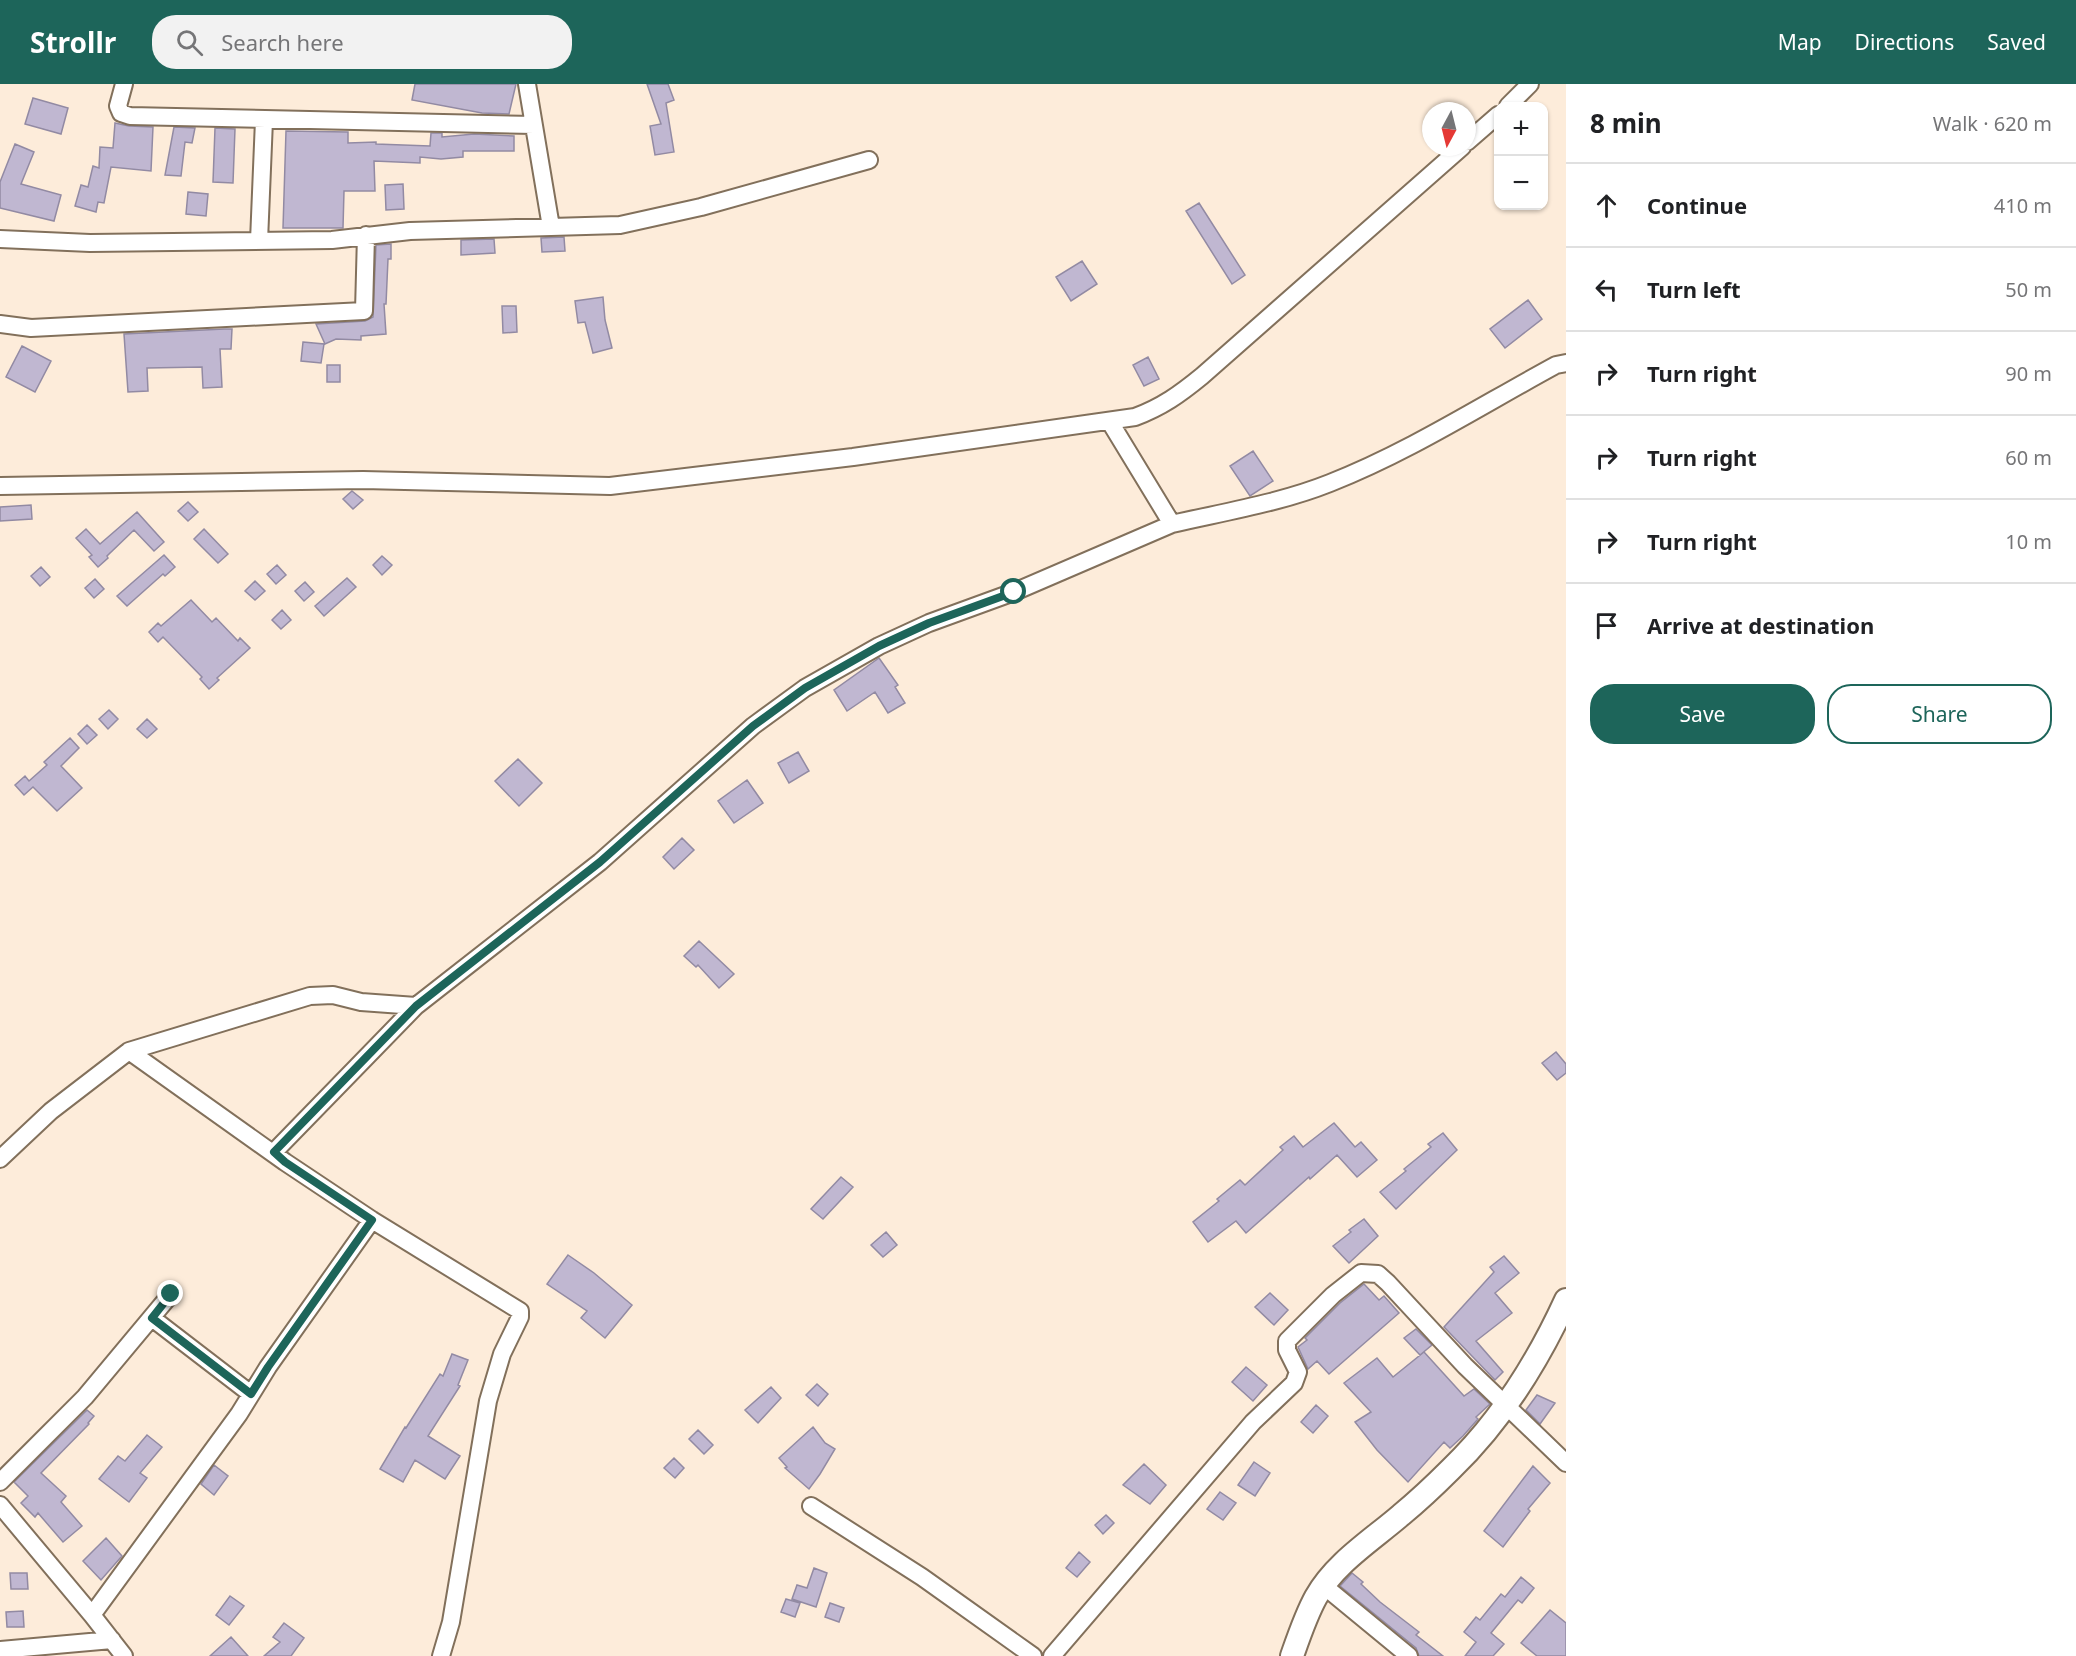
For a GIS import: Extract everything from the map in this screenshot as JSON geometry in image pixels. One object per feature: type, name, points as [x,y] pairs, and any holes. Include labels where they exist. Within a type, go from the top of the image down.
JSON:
[{"type":"street","points":[[124,84],[118,108],[126,116],[534,124]]},
{"type":"street","points":[[527,84],[550,227]]},
{"type":"street","points":[[1512,102],[1530,84]]},
{"type":"street","points":[[1476,134],[1494,118]]},
{"type":"street","points":[[259,241],[264,120]]},
{"type":"street","points":[[0,486],[363,480],[603,487],[842,458],[1135,417],[1158,408],[1181,393],[1452,156]]},
{"type":"street","points":[[0,239],[90,243],[332,240],[410,231],[609,226],[651,220],[869,160]]},
{"type":"street","points":[[0,324],[31,328],[364,311],[366,235]]},
{"type":"street","points":[[274,1152],[416,1006],[600,862],[753,726],[805,688],[879,646],[929,623],[1014,592],[1172,524],[1301,493],[1329,484],[1398,452],[1556,365],[1566,363]]},
{"type":"street","points":[[1110,422],[1172,524]]},
{"type":"street","points":[[0,1159],[51,1111],[129,1050],[310,996],[333,995],[361,1002],[416,1006]]},
{"type":"street","points":[[129,1050],[285,1162],[372,1220],[517,1308],[521,1314],[502,1354],[488,1401],[451,1622],[441,1656]]},
{"type":"street","points":[[93,1615],[372,1220]]},
{"type":"street","points":[[1052,1656],[1253,1422],[1294,1383],[1298,1372],[1287,1350],[1287,1341],[1333,1295],[1361,1273],[1378,1274],[1388,1283],[1466,1366],[1566,1463]]},
{"type":"street","points":[[0,1482],[86,1397],[171,1294]]},
{"type":"street","points":[[1292,1656],[1307,1617],[1324,1586],[1363,1546],[1402,1515],[1479,1440],[1506,1404],[1533,1361],[1566,1300]]},
{"type":"street","points":[[152,1318],[251,1394]]},
{"type":"street","points":[[0,1505],[93,1615],[124,1656]]},
{"type":"street","points":[[811,1506],[922,1577],[1033,1656]]},
{"type":"street","points":[[1324,1586],[1409,1656]]},
{"type":"street","points":[[0,1650],[112,1640]]},
{"type":"building","points":[[415,84],[516,84],[509,114],[482,113],[412,100]]},
{"type":"building","points":[[647,84],[668,84],[674,100],[666,103],[674,152],[655,155],[650,126],[661,124]]},
{"type":"building","points":[[33,98],[68,108],[61,134],[25,124]]},
{"type":"building","points":[[115,123],[153,127],[151,171],[111,167],[104,203],[98,202],[96,212],[75,206],[81,185],[88,187],[93,166],[99,168],[100,147],[113,148]]},
{"type":"building","points":[[174,127],[195,128],[192,143],[185,142],[181,176],[165,175]]},
{"type":"building","points":[[215,128],[235,129],[233,183],[213,182]]},
{"type":"building","points":[[286,131],[348,132],[348,143],[376,142],[376,144],[430,146],[431,133],[442,133],[442,137],[474,134],[514,136],[514,151],[463,151],[463,157],[441,159],[420,157],[420,163],[374,161],[375,191],[344,191],[343,228],[283,228]]},
{"type":"building","points":[[15,144],[34,152],[21,184],[61,195],[54,221],[0,208],[0,182]]},
{"type":"building","points":[[403,184],[404,209],[386,210],[385,185]]},
{"type":"building","points":[[188,192],[208,194],[206,216],[186,214]]},
{"type":"building","points":[[1199,203],[1245,275],[1232,284],[1186,211]]},
{"type":"building","points":[[564,237],[565,251],[542,252],[541,238]]},
{"type":"building","points":[[494,239],[495,253],[461,255],[461,240]]},
{"type":"building","points":[[391,244],[386,304],[384,304],[386,334],[361,336],[361,340],[336,339],[325,344],[316,324],[365,321],[373,317],[376,245]]},
{"type":"building","points":[[1082,261],[1097,284],[1071,301],[1056,277]]},
{"type":"building","points":[[603,297],[605,320],[612,348],[593,353],[585,322],[578,323],[575,301]]},
{"type":"building","points":[[1528,300],[1542,319],[1505,348],[1490,329]]},
{"type":"building","points":[[502,306],[516,306],[517,332],[503,333]]},
{"type":"building","points":[[232,329],[231,349],[220,349],[222,387],[203,388],[202,367],[147,368],[148,391],[128,392],[124,334]]},
{"type":"building","points":[[303,342],[324,344],[321,363],[301,361]]},
{"type":"building","points":[[22,346],[51,361],[35,392],[6,377]]},
{"type":"building","points":[[1148,357],[1159,379],[1144,386],[1133,365]]},
{"type":"building","points":[[327,365],[340,365],[340,382],[327,382]]},
{"type":"building","points":[[1253,451],[1273,481],[1250,496],[1230,466]]},
{"type":"building","points":[[352,491],[363,500],[353,509],[343,499]]},
{"type":"building","points":[[188,502],[198,512],[188,521],[178,511]]},
{"type":"building","points":[[31,505],[32,519],[0,521],[0,507]]},
{"type":"building","points":[[137,512],[164,542],[154,551],[134,530],[98,567],[89,557],[92,555],[76,538],[86,529],[100,544]]},
{"type":"building","points":[[204,529],[228,554],[218,563],[194,539]]},
{"type":"building","points":[[164,555],[175,567],[165,576],[163,574],[127,606],[117,596]]},
{"type":"building","points":[[382,556],[392,565],[382,575],[373,565]]},
{"type":"building","points":[[277,565],[286,575],[276,584],[267,574]]},
{"type":"building","points":[[41,567],[50,577],[40,586],[31,576]]},
{"type":"building","points":[[347,578],[356,587],[324,616],[315,606]]},
{"type":"building","points":[[95,579],[104,589],[94,598],[85,588]]},
{"type":"building","points":[[255,581],[265,591],[255,600],[245,591]]},
{"type":"building","points":[[305,582],[314,592],[304,601],[295,591]]},
{"type":"building","points":[[191,600],[212,622],[216,618],[238,641],[240,638],[250,648],[217,678],[219,680],[209,689],[200,679],[202,677],[163,637],[158,642],[149,632],[158,623],[161,626]]},
{"type":"building","points":[[282,610],[291,620],[281,629],[272,620]]},
{"type":"building","points":[[879,658],[898,685],[895,687],[905,703],[888,713],[875,692],[847,711],[834,690]]},
{"type":"building","points":[[109,710],[118,719],[108,729],[99,719]]},
{"type":"building","points":[[147,719],[157,729],[147,738],[137,729]]},
{"type":"building","points":[[87,725],[97,735],[87,744],[78,734]]},
{"type":"building","points":[[70,738],[79,748],[61,766],[82,788],[57,811],[33,787],[24,795],[15,785],[25,776],[29,781],[47,765],[44,762]]},
{"type":"building","points":[[798,752],[809,771],[789,783],[778,763]]},
{"type":"building","points":[[518,759],[542,783],[519,806],[495,781]]},
{"type":"building","points":[[747,780],[763,803],[734,823],[718,801]]},
{"type":"building","points":[[682,838],[694,850],[674,869],[663,857]]},
{"type":"building","points":[[699,941],[734,974],[719,988],[698,965],[696,967],[684,956]]},
{"type":"building","points":[[1556,1052],[1566,1064],[1566,1073],[1557,1080],[1542,1063]]},
{"type":"building","points":[[1334,1123],[1355,1147],[1361,1142],[1377,1160],[1357,1177],[1337,1155],[1246,1233],[1236,1221],[1208,1242],[1193,1222],[1219,1201],[1217,1199],[1240,1180],[1245,1185],[1283,1150],[1280,1147],[1294,1136],[1303,1147]]},
{"type":"building","points":[[1443,1133],[1457,1150],[1396,1209],[1380,1192],[1406,1171],[1404,1169],[1431,1147],[1428,1144]]},
{"type":"building","points":[[841,1177],[853,1187],[823,1219],[811,1209]]},
{"type":"building","points":[[1364,1219],[1378,1236],[1349,1263],[1333,1246]]},
{"type":"building","points":[[886,1232],[897,1245],[883,1257],[871,1245]]},
{"type":"building","points":[[568,1255],[594,1273],[632,1305],[605,1338],[581,1318],[587,1311],[547,1284]]},
{"type":"building","points":[[1504,1256],[1519,1273],[1495,1293],[1512,1313],[1476,1341],[1503,1372],[1495,1380],[1444,1327],[1494,1272],[1490,1267]]},
{"type":"building","points":[[1364,1284],[1379,1300],[1384,1296],[1399,1313],[1329,1374],[1317,1361],[1308,1369],[1298,1347],[1340,1303]]},
{"type":"building","points":[[1270,1293],[1288,1310],[1274,1325],[1255,1307]]},
{"type":"building","points":[[1416,1329],[1432,1345],[1420,1355],[1404,1338]]},
{"type":"building","points":[[1424,1352],[1464,1396],[1474,1389],[1490,1404],[1476,1417],[1478,1419],[1463,1436],[1450,1448],[1444,1442],[1408,1482],[1377,1450],[1355,1422],[1371,1412],[1344,1383],[1377,1358],[1393,1377]]},
{"type":"building","points":[[452,1354],[468,1360],[458,1385],[460,1386],[428,1436],[460,1456],[445,1479],[415,1460],[403,1482],[380,1469],[440,1374],[443,1376]]},
{"type":"building","points":[[1246,1367],[1267,1385],[1253,1401],[1232,1382]]},
{"type":"building","points":[[817,1384],[828,1394],[818,1406],[806,1395]]},
{"type":"building","points":[[771,1387],[781,1398],[758,1423],[745,1410]]},
{"type":"building","points":[[1537,1395],[1555,1403],[1540,1424],[1526,1410]]},
{"type":"building","points":[[1316,1405],[1328,1416],[1313,1433],[1301,1422]]},
{"type":"building","points":[[87,1410],[94,1416],[89,1424],[41,1473],[66,1496],[61,1502],[82,1526],[63,1542],[38,1513],[35,1517],[21,1503],[28,1496],[14,1482]]},
{"type":"building","points":[[813,1427],[825,1443],[835,1449],[809,1489],[785,1468],[787,1467],[779,1458]]},
{"type":"building","points":[[698,1430],[713,1445],[704,1454],[689,1439]]},
{"type":"building","points":[[147,1435],[162,1447],[140,1473],[147,1478],[129,1502],[99,1479],[118,1456],[125,1461]]},
{"type":"building","points":[[674,1458],[684,1468],[675,1478],[664,1468]]},
{"type":"building","points":[[1254,1462],[1270,1473],[1255,1496],[1238,1485]]},
{"type":"building","points":[[1144,1464],[1166,1485],[1150,1504],[1123,1485]]},
{"type":"building","points":[[214,1465],[228,1476],[214,1495],[201,1484]]},
{"type":"building","points":[[1533,1466],[1550,1483],[1528,1509],[1530,1511],[1503,1547],[1484,1531]]},
{"type":"building","points":[[1220,1492],[1236,1503],[1223,1520],[1207,1509]]},
{"type":"building","points":[[1106,1515],[1114,1523],[1103,1534],[1095,1525]]},
{"type":"building","points":[[106,1538],[122,1556],[101,1580],[83,1561]]},
{"type":"building","points":[[1079,1552],[1090,1562],[1077,1577],[1066,1568]]},
{"type":"building","points":[[814,1568],[827,1573],[816,1607],[792,1599],[797,1585],[807,1588]]},
{"type":"building","points":[[10,1573],[27,1573],[28,1589],[11,1589]]},
{"type":"building","points":[[1352,1573],[1380,1602],[1419,1632],[1416,1635],[1443,1656],[1419,1656],[1416,1648],[1340,1586]]},
{"type":"building","points":[[1521,1577],[1534,1588],[1522,1603],[1518,1600],[1491,1633],[1504,1644],[1493,1656],[1465,1656],[1476,1642],[1464,1632],[1476,1617],[1480,1620],[1501,1594],[1505,1597]]},
{"type":"building","points":[[230,1596],[244,1606],[229,1625],[216,1615]]},
{"type":"building","points":[[786,1599],[800,1603],[795,1617],[781,1612]]},
{"type":"building","points":[[830,1603],[844,1608],[839,1622],[825,1617]]},
{"type":"building","points":[[1550,1610],[1566,1623],[1566,1656],[1537,1656],[1521,1643]]},
{"type":"building","points":[[23,1611],[24,1627],[7,1627],[6,1612]]},
{"type":"building","points":[[284,1623],[304,1638],[291,1656],[264,1656],[280,1642],[273,1637]]},
{"type":"building","points":[[231,1637],[248,1656],[210,1656]]},
{"type":"route","points":[[171,1294],[152,1318],[251,1394],[372,1220],[285,1162],[274,1152],[416,1006],[600,862],[753,726],[805,688],[879,646],[929,623],[1014,592]]}]
